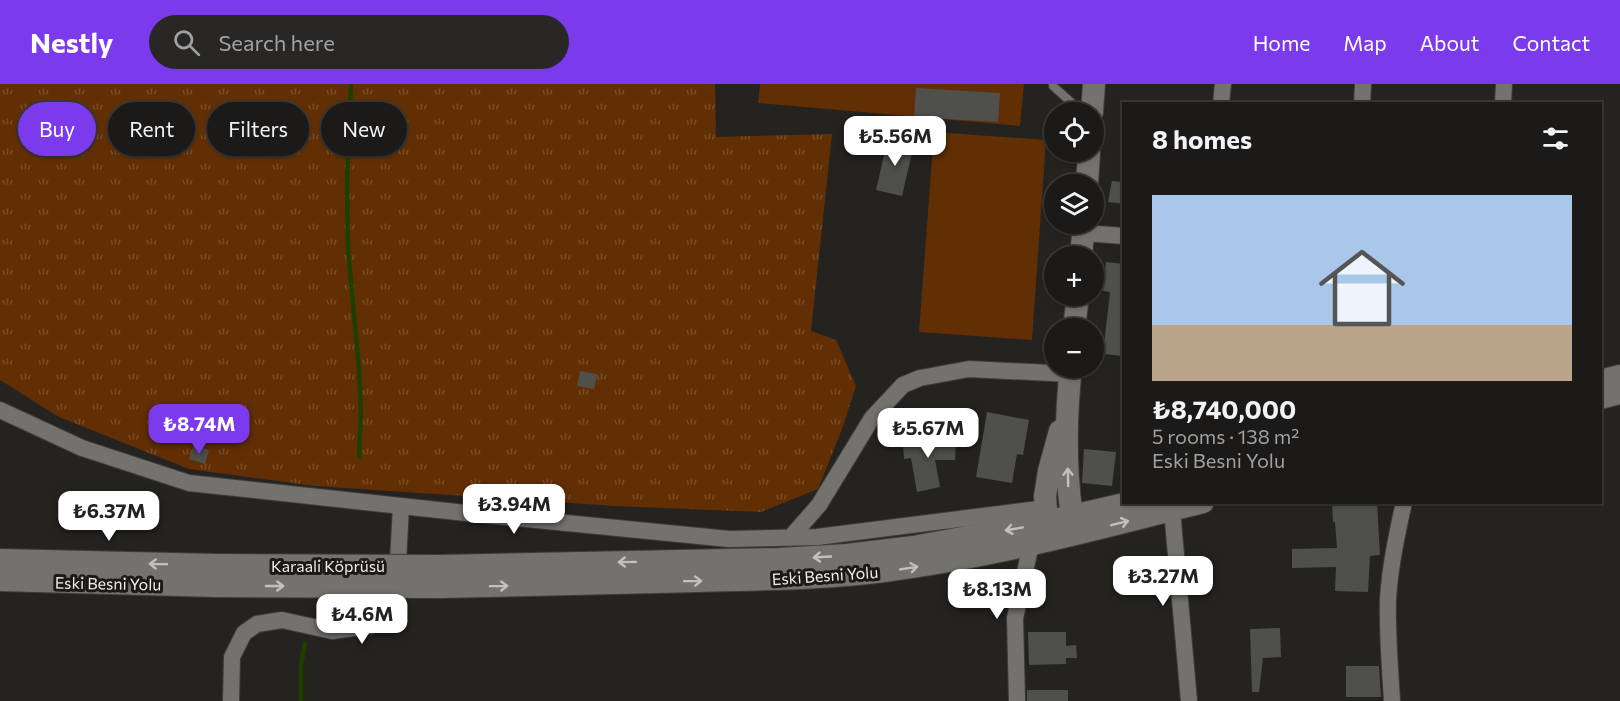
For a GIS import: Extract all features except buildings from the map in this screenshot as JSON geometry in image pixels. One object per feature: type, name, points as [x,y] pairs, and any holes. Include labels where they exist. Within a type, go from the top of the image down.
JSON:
[{"type":"main road","points":[[1093,102],[1094,84]]},
{"type":"main road","points":[[1602,380],[1620,376]]},
{"type":"main road","points":[[1069,378],[1067,407],[1069,499],[1073,525]]},
{"type":"main road","points":[[1602,398],[1620,393]]},
{"type":"main road","points":[[1043,529],[1049,471],[1067,407]]},
{"type":"main road","name":"Eski Besni Yolu","points":[[1073,525],[1128,504]]},
{"type":"main road","name":"Eski Besni Yolu","points":[[440,577],[792,578],[849,575],[916,567],[1043,529],[1172,510],[1195,504]]},
{"type":"main road","name":"Eski Besni Yolu","points":[[0,560],[216,575]]},
{"type":"main road","name":"Eski Besni Yolu","points":[[0,580],[216,575]]},
{"type":"main road","name":"Karaali Köprüsü","points":[[216,575],[440,577]]},
{"type":"street","points":[[1221,102],[1223,84]]},
{"type":"street","points":[[1362,102],[1363,84]]},
{"type":"street","points":[[1503,102],[1504,84]]},
{"type":"street","points":[[1104,232],[1122,236]]},
{"type":"street","points":[[790,538],[819,505],[872,418],[903,386],[920,378],[969,369],[1044,370]]},
{"type":"street","points":[[0,410],[82,448],[189,483],[729,539],[817,537],[983,515],[1043,529],[1015,618],[1017,701]]},
{"type":"street","points":[[1392,701],[1388,597],[1395,544],[1404,504]]},
{"type":"street","points":[[231,701],[232,657],[244,633],[257,624],[282,620],[332,631],[370,626],[389,612],[396,600],[401,506]]},
{"type":"street","points":[[1172,510],[1189,701]]},
{"type":"lane","points":[[1053,84],[1071,102]]},
{"type":"green space","points":[[0,84],[715,84],[716,137],[832,134],[811,331],[836,340],[856,386],[818,489],[761,512],[615,506],[315,486],[189,469],[59,417],[0,380]]},
{"type":"green space","points":[[760,84],[1024,84],[1020,126],[758,103]]},
{"type":"green space","points":[[934,132],[1044,140],[1032,340],[919,332]]},
{"type":"waterway","points":[[351,84],[347,183],[348,250],[359,368],[361,414],[359,457]]},
{"type":"waterway","points":[[301,701],[301,665],[305,644]]}]
